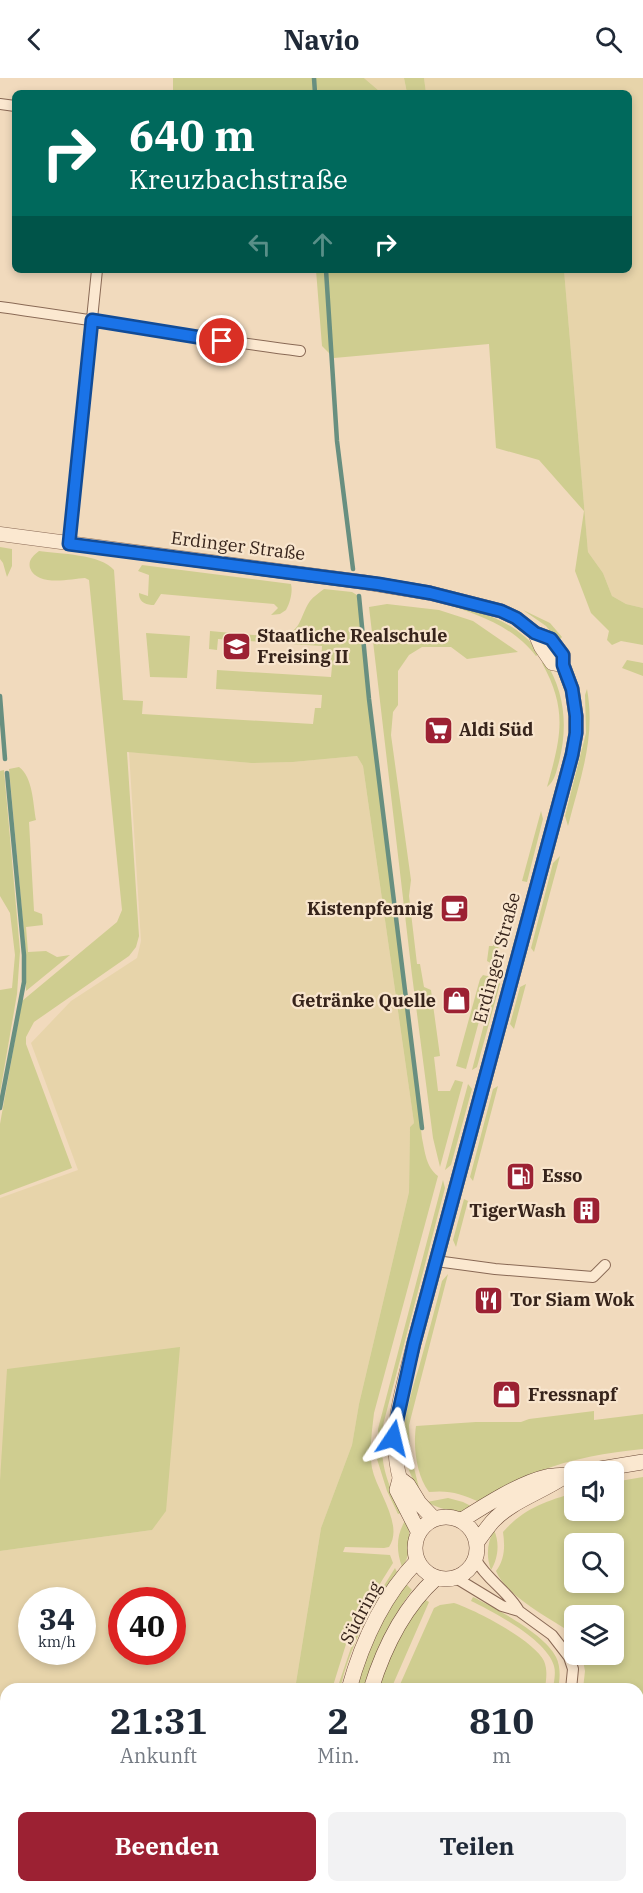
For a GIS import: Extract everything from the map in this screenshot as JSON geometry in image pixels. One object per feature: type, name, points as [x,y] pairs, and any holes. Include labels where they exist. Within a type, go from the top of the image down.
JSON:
[{"type":"main road","points":[[624,1465],[643,1462]]},
{"type":"main road","points":[[462,1520],[526,1484],[547,1476],[564,1475]]},
{"type":"main road","points":[[477,1542],[501,1514],[522,1500],[564,1478]]},
{"type":"main road","name":"Erdinger Straße","points":[[419,1533],[397,1490],[400,1479],[408,1485],[418,1503],[434,1519]]},
{"type":"main road","points":[[453,1517],[462,1520],[469,1526],[477,1542],[476,1560],[468,1571],[456,1578],[446,1580],[436,1578],[422,1568],[417,1561],[415,1551],[419,1533],[434,1519],[453,1517]]},
{"type":"main road","name":"Südring","points":[[351,1683],[363,1646],[373,1625],[404,1575],[417,1561]]},
{"type":"main road","points":[[373,1683],[401,1620],[421,1592],[436,1578]]},
{"type":"street","points":[[69,544],[97,273]]},
{"type":"street","points":[[0,308],[300,351]]},
{"type":"street","name":"Erdinger Straße","points":[[0,534],[430,593],[501,611],[516,618],[535,633],[552,663],[563,665],[575,702],[576,733],[572,755],[414,1343],[393,1438],[400,1479]]},
{"type":"street","points":[[436,1261],[495,1269],[594,1277],[605,1265]]},
{"type":"street","points":[[476,1560],[489,1578],[513,1599],[519,1611]]},
{"type":"street","points":[[456,1578],[502,1606],[519,1611],[552,1635],[569,1657],[573,1669],[572,1683]]},
{"type":"shaded area","points":[[173,78],[364,78],[378,90],[173,90]]},
{"type":"shaded area","points":[[364,78],[404,78],[406,90],[378,90]]},
{"type":"shaded area","points":[[404,78],[424,78],[426,90],[406,90]]},
{"type":"shaded area","points":[[424,78],[643,78],[643,608],[626,604],[612,596],[603,573],[588,552],[564,273],[632,273],[632,90],[426,90]]},
{"type":"shaded area","points":[[316,273],[564,273],[588,552],[603,573],[612,596],[626,604],[643,608],[643,645],[621,641],[612,645],[607,640],[609,631],[591,613],[575,571],[584,511],[539,460],[496,448],[489,344],[334,358],[322,346]]},
{"type":"shaded area","points":[[0,547],[12,549],[12,566],[7,577],[0,559]]},
{"type":"shaded area","points":[[39,551],[68,554],[100,561],[114,570],[123,700],[143,701],[142,714],[313,724],[315,708],[321,708],[322,695],[216,689],[217,670],[331,677],[332,666],[321,665],[322,646],[218,639],[217,650],[209,649],[210,631],[276,637],[285,635],[295,629],[310,601],[324,589],[352,592],[357,595],[422,1138],[428,1164],[438,1176],[374,1413],[372,1468],[392,1519],[393,1538],[389,1547],[345,1547],[343,1552],[390,1555],[393,1563],[359,1617],[347,1641],[334,1683],[296,1683],[321,1528],[352,1445],[359,1404],[409,1192],[410,1127],[414,1123],[363,766],[357,756],[251,763],[127,752],[139,936],[136,947],[129,956],[34,1022],[26,1037],[26,1044],[72,1168],[0,1195],[0,1124],[22,1001],[117,922],[122,910],[89,580],[85,578],[47,580],[39,578],[30,568],[32,558]]},
{"type":"shaded area","points":[[142,565],[291,584],[291,597],[286,610],[280,614],[271,615],[278,608],[274,604],[161,594],[154,605],[149,605],[142,602],[139,595],[139,593],[148,596],[149,575],[138,571]]},
{"type":"shaded area","points":[[438,601],[481,613],[506,624],[518,631],[540,653],[536,656],[515,636],[491,621]]},
{"type":"shaded area","points":[[387,604],[439,610],[473,621],[518,652],[467,659],[451,647],[422,647],[409,655],[398,671],[398,705],[393,712],[391,735],[411,880],[409,896],[417,964],[420,964],[424,987],[431,990],[440,1056],[434,1057],[438,1091],[450,1091],[455,1080],[463,1082],[440,1167],[433,1138],[412,975],[369,607]]},
{"type":"shaded area","points":[[523,610],[550,623],[562,637],[558,641],[546,626]]},
{"type":"shaded area","points":[[146,633],[190,636],[187,678],[150,677]]},
{"type":"shaded area","points":[[627,660],[643,663],[643,676],[622,668]]},
{"type":"shaded area","points":[[545,661],[561,697],[564,722],[559,762],[554,779],[547,787],[556,753],[560,724],[556,695],[542,663]]},
{"type":"shaded area","points":[[587,689],[590,724],[588,741],[582,775],[568,826],[565,816],[586,733],[585,695]]},
{"type":"shaded area","points":[[129,752],[251,763],[357,756],[363,766],[414,1123],[410,1127],[409,1192],[359,1404],[352,1445],[321,1528],[296,1683],[0,1683],[0,1551],[152,1530],[3,1451],[0,1480],[0,1198],[78,1170],[31,1043],[71,1001],[137,958],[141,941]]},
{"type":"shaded area","points":[[19,767],[27,777],[33,799],[36,820],[29,822],[34,911],[42,914],[43,925],[26,927],[28,952],[46,951],[57,957],[70,955],[26,991],[26,955],[9,769]]},
{"type":"shaded area","points":[[4,770],[20,951],[17,994],[0,1093],[0,990],[12,988],[15,955],[10,913],[0,896],[0,771]]},
{"type":"shaded area","points":[[541,811],[543,819],[527,882],[522,881]]},
{"type":"shaded area","points":[[560,856],[534,952],[531,948],[553,863]]},
{"type":"shaded area","points":[[496,936],[501,938],[494,965],[487,961],[489,946],[493,946]]},
{"type":"shaded area","points":[[483,975],[491,977],[466,1069],[456,1066]]},
{"type":"shaded area","points":[[496,978],[500,984],[477,1067],[472,1070]]},
{"type":"shaded area","points":[[526,984],[514,1029],[510,1024],[520,987]]},
{"type":"shaded area","points":[[468,1084],[472,1089],[451,1165],[445,1170]]},
{"type":"shaded area","points":[[498,1086],[473,1181],[470,1177],[493,1089]]},
{"type":"shaded area","points":[[443,1180],[445,1188],[383,1425],[383,1461],[388,1481],[402,1513],[398,1514],[387,1491],[377,1459],[378,1429]]},
{"type":"shaded area","points":[[464,1199],[468,1201],[456,1247],[453,1240]]},
{"type":"shaded area","points":[[448,1274],[409,1425],[410,1452],[419,1488],[411,1476],[406,1461],[405,1422],[442,1281]]},
{"type":"shaded area","points":[[180,1347],[166,1511],[152,1530],[0,1551],[0,1480],[7,1369]]},
{"type":"shaded area","points":[[594,1411],[594,1420],[643,1414],[643,1449],[564,1461],[564,1463],[523,1479],[480,1502],[455,1493],[429,1492],[418,1469],[415,1451],[416,1426],[521,1422]]},
{"type":"shaded area","points":[[643,1477],[643,1683],[584,1683],[584,1665],[624,1665],[624,1605],[564,1605],[564,1628],[518,1597],[501,1580],[496,1571],[504,1552],[503,1532],[519,1517],[545,1503],[564,1496],[564,1521],[624,1521],[624,1480]]},
{"type":"shaded area","points":[[448,1498],[473,1507],[459,1512],[427,1502]]},
{"type":"shaded area","points":[[406,1519],[410,1544],[408,1556],[402,1567],[398,1543],[400,1531]]},
{"type":"shaded area","points":[[494,1530],[497,1551],[491,1570],[488,1550]]},
{"type":"shaded area","points":[[395,1568],[397,1572],[378,1599],[355,1642],[342,1683],[339,1683],[354,1639],[365,1616]]},
{"type":"shaded area","points":[[406,1584],[412,1590],[384,1637],[366,1683],[356,1683],[379,1625]]},
{"type":"shaded area","points":[[473,1597],[494,1608],[519,1622],[541,1639],[556,1657],[559,1665],[559,1683],[554,1683],[554,1666],[541,1646],[518,1628],[471,1601]]},
{"type":"shaded area","points":[[424,1599],[429,1602],[394,1683],[380,1683],[385,1669],[406,1623]]},
{"type":"shaded area","points":[[454,1603],[476,1612],[529,1644],[544,1661],[545,1683],[401,1683],[434,1608]]},
{"type":"waterway","points":[[314,78],[315,90]]},
{"type":"waterway","points":[[326,273],[337,441],[353,569]]},
{"type":"waterway","points":[[359,596],[369,699],[422,1128]]},
{"type":"waterway","points":[[0,696],[5,759]]},
{"type":"waterway","points":[[0,1108],[24,982],[24,955],[7,773]]},
{"type":"place","name":"Staatliche Realschule Freising II","points":[[236,646]]},
{"type":"place","name":"Aldi Süd","points":[[438,730]]},
{"type":"place","name":"Kistenpfennig","points":[[454,909]]},
{"type":"place","name":"Getränke Quelle","points":[[457,1001]]},
{"type":"place","name":"Esso","points":[[521,1176]]},
{"type":"place","name":"TigerWash","points":[[587,1211]]},
{"type":"place","name":"Tor Siam Wok","points":[[489,1300]]},
{"type":"place","name":"Fressnapf","points":[[507,1395]]},
{"type":"route","points":[[222,341],[92,320],[69,544],[378,584],[490,607],[512,616],[535,633],[551,639],[563,655],[563,665],[575,702],[576,733],[572,755],[414,1343],[393,1438]]}]
